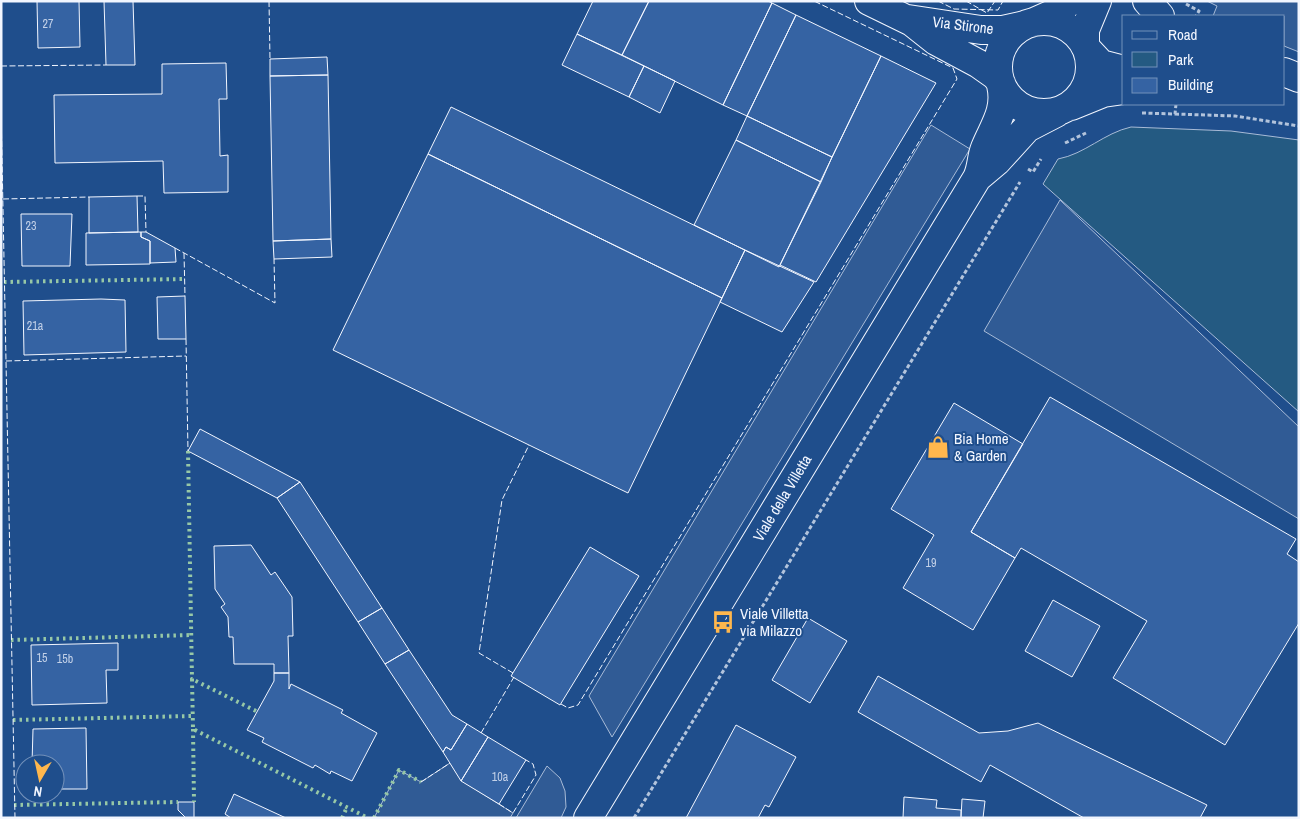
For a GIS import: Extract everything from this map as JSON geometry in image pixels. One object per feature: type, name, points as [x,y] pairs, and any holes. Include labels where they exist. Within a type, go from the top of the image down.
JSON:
[{"type":"street","name":"Via Stirone","points":[[869,1],[900,17],[936,42],[979,64],[996,76],[1001,84]]},
{"type":"street","points":[[1070,1],[1059,11],[1029,24],[1008,37],[1003,46],[998,65],[1001,84],[1013,102],[1030,112],[1050,114],[1065,109],[1084,93],[1088,84],[1091,64],[1086,47],[1085,30],[1097,1]]},
{"type":"street","points":[[1148,1],[1159,15]]},
{"type":"street","name":"Via Stirone","points":[[900,17],[981,30],[1002,30],[1029,24]]},
{"type":"street","points":[[1029,24],[1044,21],[1063,25],[1072,30],[1101,64],[1122,69]]},
{"type":"street","points":[[1285,72],[1299,78]]},
{"type":"street","name":"Viale della Villetta","points":[[977,178],[985,148],[1001,112],[1003,93],[1001,84]]},
{"type":"street","points":[[1285,89],[1299,92]]},
{"type":"street","name":"Viale della Villetta","points":[[588,818],[977,178],[1027,128],[1092,96],[1122,90]]},
{"type":"path","points":[[1182,1],[1199,11],[1197,15]]},
{"type":"path","points":[[1175,114],[1235,116],[1299,126]]},
{"type":"path","points":[[634,818],[1028,169]]},
{"type":"green space","points":[[1131,127],[1231,131],[1299,140],[1299,412],[1043,184],[1058,159],[1077,153],[1112,134]]},
{"type":"shaded area","points":[[1207,1],[1299,1],[1299,52],[1285,46],[1285,15],[1213,15],[1217,6]]},
{"type":"shaded area","points":[[931,125],[970,149],[612,737],[589,696]]},
{"type":"shaded area","points":[[1060,200],[1299,427],[1299,519],[984,331]]},
{"type":"shaded area","points":[[450,763],[462,781],[513,813],[510,818],[374,818],[399,770],[421,782]]},
{"type":"shaded area","points":[[547,766],[560,778],[565,791],[566,807],[561,818],[516,818]]},
{"type":"building","points":[[37,1],[79,1],[80,47],[38,48]]},
{"type":"building","points":[[104,1],[133,1],[135,65],[106,65]]},
{"type":"building","points":[[593,1],[649,1],[622,55],[577,34]]},
{"type":"building","points":[[649,1],[768,1],[772,3],[723,105],[622,55]]},
{"type":"building","points":[[772,3],[796,15],[747,116],[723,105]]},
{"type":"building","points":[[796,15],[881,56],[832,157],[747,116]]},
{"type":"building","points":[[577,34],[644,66],[629,97],[562,65]]},
{"type":"building","points":[[881,56],[936,83],[816,282],[780,265]]},
{"type":"building","points":[[327,57],[328,75],[270,76],[270,59]]},
{"type":"building","points":[[226,63],[227,99],[219,99],[220,156],[228,155],[228,192],[164,193],[163,161],[55,163],[54,95],[162,94],[162,64]]},
{"type":"building","points":[[644,66],[675,81],[660,113],[629,97]]},
{"type":"building","points":[[328,75],[331,239],[273,241],[270,76]]},
{"type":"building","points":[[451,107],[745,250],[722,298],[428,154]]},
{"type":"building","points":[[747,116],[832,157],[821,182],[736,140]]},
{"type":"building","points":[[736,140],[821,182],[779,267],[694,225]]},
{"type":"building","points":[[428,154],[722,298],[628,493],[333,350]]},
{"type":"building","points":[[137,196],[138,232],[89,233],[89,197]]},
{"type":"building","points":[[21,214],[72,214],[70,266],[22,266]]},
{"type":"building","points":[[141,232],[141,237],[150,241],[150,264],[86,265],[86,233]]},
{"type":"building","points":[[141,232],[146,232],[175,248],[176,262],[150,263],[150,241],[141,237]]},
{"type":"building","points":[[331,239],[332,257],[274,259],[273,241]]},
{"type":"building","points":[[745,250],[814,282],[782,332],[720,302]]},
{"type":"building","points":[[185,296],[186,339],[158,339],[157,297]]},
{"type":"building","points":[[125,300],[126,352],[24,355],[23,301]]},
{"type":"building","points":[[1050,397],[1296,539],[1287,554],[1299,562],[1299,623],[1225,745],[1113,678],[1147,621],[1021,548],[1015,558],[971,532]]},
{"type":"building","points":[[954,403],[1023,444],[971,532],[1015,558],[973,630],[903,588],[934,535],[891,509]]},
{"type":"building","points":[[200,429],[300,482],[277,498],[188,451]]},
{"type":"building","points":[[300,482],[382,608],[358,622],[277,498]]},
{"type":"building","points":[[251,545],[271,575],[275,572],[292,597],[293,636],[288,636],[289,673],[274,673],[274,664],[234,664],[233,637],[229,637],[228,617],[221,607],[225,604],[215,589],[214,546]]},
{"type":"building","points":[[590,547],[639,576],[560,705],[511,676]]},
{"type":"building","points":[[1053,600],[1100,626],[1072,677],[1025,651]]},
{"type":"building","points":[[382,608],[409,650],[385,664],[358,622]]},
{"type":"building","points":[[808,618],[847,641],[810,703],[772,680]]},
{"type":"building","points":[[118,643],[118,670],[106,670],[107,703],[32,705],[31,645]]},
{"type":"building","points":[[409,650],[452,715],[467,724],[451,750],[446,747],[443,752],[385,664]]},
{"type":"building","points":[[274,673],[289,673],[289,689],[291,684],[343,710],[341,713],[377,733],[352,781],[331,771],[330,774],[315,765],[313,768],[262,742],[264,738],[247,730],[274,681]]},
{"type":"building","points":[[878,676],[979,733],[1008,731],[1038,723],[1207,805],[1200,818],[1084,818],[990,765],[981,782],[858,712]]},
{"type":"building","points":[[467,724],[488,737],[461,781],[443,752],[446,747],[451,750]]},
{"type":"building","points":[[736,725],[796,757],[769,807],[765,805],[758,818],[686,818]]},
{"type":"building","points":[[86,728],[87,789],[65,789],[65,754],[32,754],[33,729]]},
{"type":"building","points":[[488,737],[526,760],[499,804],[461,781]]},
{"type":"building","points":[[234,794],[286,818],[231,818],[225,814]]},
{"type":"building","points":[[904,797],[937,800],[936,808],[961,810],[961,818],[903,818]]},
{"type":"building","points":[[962,799],[985,801],[983,818],[961,818]]},
{"type":"building","points":[[178,802],[194,802],[194,818],[186,818],[178,810]]},
{"type":"hedge","points":[[4,282],[185,279]]},
{"type":"hedge","points":[[188,451],[192,679]]},
{"type":"hedge","points":[[11,640],[191,635]]},
{"type":"hedge","points":[[256,711],[192,679],[193,729],[368,818]]},
{"type":"hedge","points":[[13,720],[192,716]]},
{"type":"hedge","points":[[193,729],[194,802]]},
{"type":"hedge","points":[[374,818],[399,770],[421,782]]},
{"type":"hedge","points":[[14,805],[178,802]]},
{"type":"hedge","points":[[342,818],[347,807]]},
{"type":"fence","points":[[269,1],[270,59]]},
{"type":"fence","points":[[561,704],[568,708],[578,705],[957,79],[953,68],[814,1]]},
{"type":"fence","points":[[938,1],[954,9],[998,10],[1003,1]]},
{"type":"fence","points":[[966,1],[987,13],[995,1]]},
{"type":"fence","points":[[1,66],[106,65]]},
{"type":"fence","points":[[1,107],[15,818]]},
{"type":"fence","points":[[137,196],[145,196],[146,232]]},
{"type":"fence","points":[[3,199],[89,197]]},
{"type":"fence","points":[[175,248],[275,303],[274,259]]},
{"type":"fence","points":[[184,253],[185,296]]},
{"type":"fence","points":[[186,339],[188,451]]},
{"type":"fence","points":[[6,361],[186,356]]},
{"type":"fence","points":[[513,673],[479,653],[502,500],[529,445]]},
{"type":"fence","points":[[481,733],[514,677]]},
{"type":"fence","points":[[499,804],[513,813],[536,775],[533,764],[526,760]]},
{"type":"fence","points":[[421,782],[450,763]]},
{"type":"place","name":"Bia Home & Garden","points":[[938,447]]},
{"type":"place","name":"Viale Villetta via Milazzo","points":[[723,622]]}]
